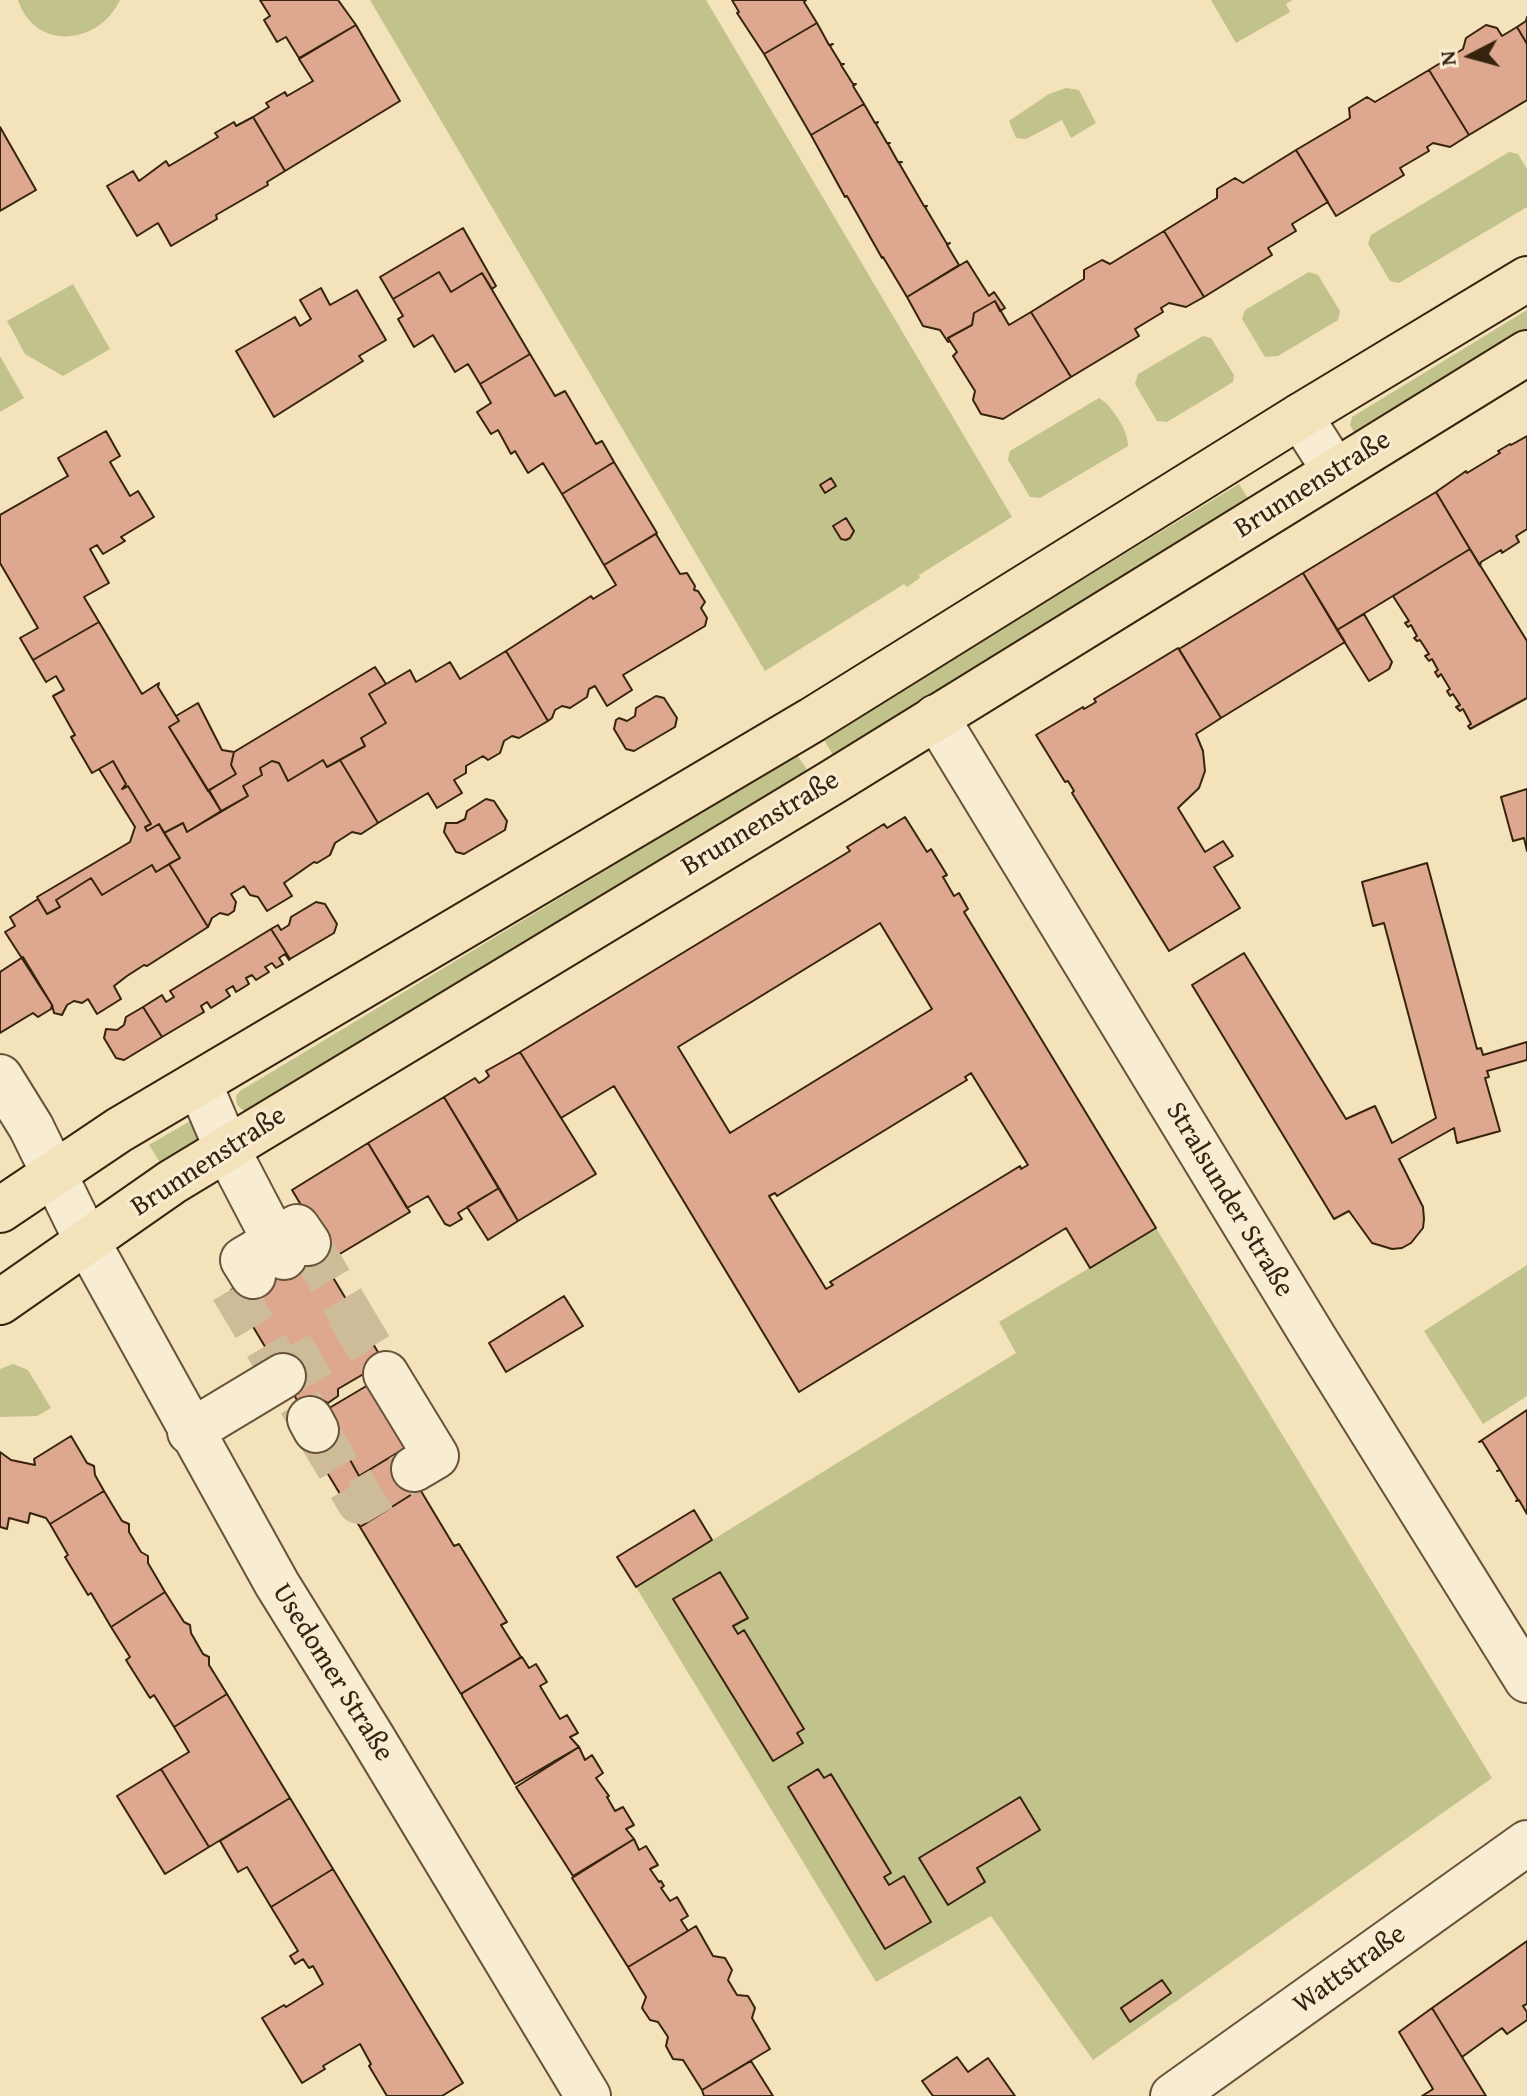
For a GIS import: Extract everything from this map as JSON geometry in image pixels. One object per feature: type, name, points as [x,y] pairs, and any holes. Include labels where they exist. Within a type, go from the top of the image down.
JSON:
[{"type":"main road","points":[[0,1210],[119,1130],[812,720],[1300,416],[1527,279]]},
{"type":"main road","name":"Brunnenstraße","points":[[0,1302],[157,1192],[1527,353]]},
{"type":"street","points":[[1300,416],[1335,471]]},
{"type":"street","name":"Stralsunder Straße","points":[[936,717],[1314,1338],[1527,1680]]},
{"type":"street","name":"Usedomer Straße","points":[[0,1077],[31,1127],[88,1243],[190,1432],[277,1584],[588,2096]]},
{"type":"street","points":[[199,1083],[227,1149],[266,1261]]},
{"type":"street","points":[[386,1374],[436,1456],[414,1469]]},
{"type":"street","points":[[190,1432],[283,1376]]},
{"type":"street","name":"Wattstraße","points":[[1173,2096],[1527,1843]]},
{"type":"green space","points":[[18,0],[120,0],[98,26],[68,36],[52,35],[38,28],[26,17]]},
{"type":"green space","points":[[370,0],[706,0],[1012,517],[919,575],[920,578],[907,587],[904,584],[765,671]]},
{"type":"green space","points":[[1211,0],[1293,0],[1286,4],[1290,12],[1236,43]]},
{"type":"green space","points":[[1066,88],[1079,90],[1096,123],[1071,138],[1062,120],[1026,139],[1016,138],[1009,121],[1049,94]]},
{"type":"green space","points":[[1509,152],[1518,154],[1527,169],[1527,207],[1399,283],[1390,281],[1368,244],[1371,235]]},
{"type":"green space","points":[[1309,272],[1318,275],[1340,311],[1338,320],[1278,356],[1265,357],[1242,319],[1245,310]]},
{"type":"green space","points":[[73,284],[110,349],[63,376],[25,354],[7,321]]},
{"type":"green space","points":[[1527,310],[1527,333],[1362,433],[1354,432],[1350,425],[1352,417]]},
{"type":"green space","points":[[1203,336],[1211,338],[1234,375],[1233,382],[1167,422],[1157,421],[1135,384],[1138,374]]},
{"type":"green space","points":[[0,356],[24,398],[0,412]]},
{"type":"green space","points":[[1099,398],[1118,419],[1126,433],[1128,446],[1040,498],[1030,497],[1008,460],[1010,451]]},
{"type":"green space","points":[[1239,484],[1250,501],[833,755],[823,738]]},
{"type":"green space","points":[[797,755],[808,771],[250,1110],[243,1110],[237,1105],[236,1096],[240,1091]]},
{"type":"green space","points":[[190,1121],[199,1123],[202,1143],[163,1167],[149,1145]]},
{"type":"green space","points":[[1156,1228],[1492,1778],[1093,2060],[991,1916],[876,1982],[636,1587],[1016,1353],[999,1322]]},
{"type":"green space","points":[[1527,1265],[1527,1396],[1483,1424],[1424,1331]]},
{"type":"green space","points":[[13,1364],[28,1370],[51,1408],[37,1416],[0,1417],[0,1369]]},
{"type":"building","points":[[260,0],[338,0],[356,25],[299,58],[286,37],[277,42],[264,20],[270,16]]},
{"type":"building","points":[[732,0],[806,0],[804,2],[817,23],[764,54]]},
{"type":"building","points":[[1527,17],[1527,44],[1517,27]]},
{"type":"building","points":[[817,23],[829,45],[833,44],[830,46],[844,64],[841,65],[853,84],[856,84],[853,86],[864,104],[811,135],[764,54]]},
{"type":"building","points":[[356,25],[400,101],[285,171],[253,117],[269,107],[266,103],[285,92],[287,96],[313,81],[299,59]]},
{"type":"building","points":[[1486,25],[1497,28],[1502,36],[1517,27],[1527,44],[1527,100],[1469,135],[1429,70],[1463,49],[1466,38]]},
{"type":"building","points":[[1429,70],[1469,135],[1450,147],[1433,143],[1427,147],[1429,151],[1400,168],[1404,175],[1336,216],[1296,150],[1350,118],[1349,108],[1367,97],[1375,102]]},
{"type":"building","points":[[864,104],[875,123],[878,122],[876,124],[887,143],[890,143],[898,162],[902,162],[899,163],[947,244],[950,243],[947,245],[959,265],[907,297],[811,135]]},
{"type":"building","points":[[253,117],[285,171],[267,182],[268,185],[216,215],[217,219],[171,246],[158,223],[137,236],[107,186],[133,171],[139,181],[166,161],[169,166],[218,137],[215,133],[234,122],[236,126]]},
{"type":"building","points":[[0,127],[36,190],[0,211]]},
{"type":"building","points":[[1296,150],[1328,202],[1292,224],[1296,231],[1268,248],[1272,255],[1204,297],[1164,231],[1217,198],[1217,189],[1235,178],[1243,183]]},
{"type":"building","points":[[463,228],[496,286],[492,289],[482,273],[451,292],[439,272],[393,299],[380,277]]},
{"type":"building","points":[[1164,231],[1204,297],[1186,307],[1169,303],[1161,308],[1163,312],[1135,329],[1139,336],[1071,377],[1031,312],[1084,279],[1084,270],[1102,260],[1110,264]]},
{"type":"building","points":[[967,261],[989,296],[994,292],[1005,308],[1000,311],[995,301],[974,313],[972,325],[948,338],[948,342],[940,330],[923,326],[907,297]]},
{"type":"building","points":[[439,272],[451,292],[482,273],[530,354],[480,384],[468,364],[455,372],[433,335],[414,347],[398,319],[403,316],[393,299]]},
{"type":"building","points":[[321,288],[330,305],[357,290],[386,340],[359,356],[363,361],[274,417],[236,351],[295,317],[300,326],[311,319],[300,300]]},
{"type":"building","points":[[995,301],[1009,325],[1031,312],[1071,377],[1003,419],[981,414],[973,400],[975,391],[953,356],[957,352],[948,338],[972,325],[974,313]]},
{"type":"building","points":[[530,354],[555,396],[565,391],[596,444],[602,441],[614,462],[562,494],[543,463],[528,473],[515,451],[511,454],[498,430],[491,434],[477,412],[491,403],[480,384]]},
{"type":"building","points":[[106,431],[120,456],[110,462],[130,496],[138,491],[154,517],[121,537],[125,541],[103,554],[97,545],[90,549],[109,583],[84,597],[99,622],[33,660],[20,638],[38,628],[0,563],[0,515],[68,476],[58,458]]},
{"type":"building","points":[[1527,436],[1527,529],[1516,536],[1519,542],[1481,562],[1480,566],[1436,492],[1500,453],[1498,451]]},
{"type":"building","points":[[614,462],[657,533],[604,565],[562,494]]},
{"type":"building","points":[[831,478],[836,486],[825,493],[820,485]]},
{"type":"building","points":[[1436,492],[1470,549],[1337,630],[1303,573]]},
{"type":"building","points":[[846,518],[854,531],[846,540],[841,539],[833,526]]},
{"type":"building","points":[[656,534],[680,574],[687,573],[695,586],[694,590],[705,602],[701,608],[707,618],[705,626],[623,675],[632,690],[607,706],[595,686],[589,689],[587,697],[570,708],[562,706],[555,710],[548,721],[506,651],[591,596],[593,599],[616,585],[604,565]]},
{"type":"building","points":[[1470,549],[1527,641],[1527,698],[1470,729],[1468,726],[1471,724],[1463,709],[1460,711],[1456,707],[1460,705],[1453,694],[1450,696],[1447,691],[1450,689],[1441,674],[1438,677],[1432,659],[1429,661],[1425,656],[1429,654],[1420,640],[1414,638],[1417,636],[1411,625],[1408,627],[1405,623],[1409,621],[1393,596]]},
{"type":"building","points":[[1303,573],[1345,642],[1221,718],[1179,649]]},
{"type":"building","points":[[1364,614],[1392,662],[1389,669],[1369,681],[1337,630]]},
{"type":"building","points":[[99,622],[142,694],[159,683],[158,687],[179,721],[169,727],[221,811],[187,832],[183,823],[164,833],[159,824],[147,831],[145,827],[151,824],[128,786],[122,789],[126,784],[113,761],[92,773],[71,737],[75,735],[53,696],[64,690],[56,676],[46,682],[33,660]]},
{"type":"building","points":[[1178,648],[1221,718],[1196,734],[1203,751],[1205,771],[1199,788],[1178,808],[1205,852],[1223,841],[1233,856],[1214,867],[1240,908],[1169,951],[1072,793],[1074,791],[1068,781],[1065,782],[1036,735],[1096,702],[1094,699]]},
{"type":"building","points":[[506,651],[548,721],[519,738],[512,736],[504,741],[500,753],[488,760],[483,756],[466,766],[466,773],[454,780],[462,793],[437,808],[428,793],[378,823],[340,760],[365,746],[361,738],[386,723],[369,694],[410,670],[416,682],[450,662],[460,679]]},
{"type":"building","points":[[375,667],[386,684],[369,694],[386,723],[361,738],[365,746],[327,767],[323,760],[288,781],[279,763],[272,761],[260,768],[262,775],[243,786],[248,796],[221,811],[209,790],[236,774],[231,765],[234,752]]},
{"type":"building","points":[[656,696],[664,698],[677,718],[675,727],[634,751],[626,749],[614,729],[616,720],[627,721],[635,716],[636,708]]},
{"type":"building","points":[[198,703],[222,750],[234,752],[231,765],[236,774],[208,791],[169,727],[179,721],[176,716]]},
{"type":"building","points":[[323,760],[327,767],[340,760],[378,823],[361,834],[352,832],[335,843],[330,855],[284,883],[292,896],[267,911],[258,897],[250,895],[244,886],[231,894],[236,902],[234,911],[228,915],[220,913],[212,918],[208,927],[169,864],[180,858],[164,833],[183,823],[187,832],[248,796],[243,786],[262,775],[260,768],[272,761],[279,763],[288,781]]},
{"type":"building","points":[[113,761],[126,784],[122,789],[128,786],[151,824],[145,827],[147,831],[159,824],[180,858],[156,872],[152,865],[102,895],[91,878],[56,900],[60,907],[47,914],[37,897],[130,842],[135,827],[99,769]]},
{"type":"building","points":[[1527,789],[1527,851],[1524,838],[1513,841],[1501,797]]},
{"type":"building","points":[[486,799],[494,801],[507,821],[505,830],[464,854],[456,852],[444,832],[446,823],[465,819],[467,811]]},
{"type":"building","points":[[905,817],[927,852],[931,849],[947,875],[943,877],[954,896],[959,893],[968,909],[964,912],[1156,1228],[1090,1268],[1066,1228],[799,1392],[614,1086],[561,1118],[520,1052],[850,851],[847,847],[884,824],[887,828]],"holes":[[[880,923],[932,1009],[730,1133],[678,1047]],[[971,1073],[1028,1165],[1021,1169],[1020,1166],[830,1282],[833,1285],[826,1289],[769,1196],[775,1193],[777,1196],[967,1080],[965,1077]]]},
{"type":"building","points":[[1427,863],[1477,1049],[1481,1048],[1483,1055],[1527,1042],[1527,1060],[1487,1071],[1489,1077],[1485,1078],[1500,1131],[1457,1143],[1454,1128],[1399,1159],[1423,1207],[1424,1219],[1423,1228],[1411,1243],[1392,1249],[1372,1243],[1349,1211],[1334,1219],[1192,985],[1244,953],[1346,1119],[1375,1106],[1392,1143],[1436,1118],[1384,923],[1373,926],[1362,882]]},
{"type":"building","points":[[169,864],[208,927],[114,986],[121,999],[97,1014],[88,999],[67,1005],[62,1015],[54,1013],[52,1005],[5,932],[15,926],[10,917],[38,899],[47,914],[60,907],[56,900],[91,878],[102,895],[152,865],[156,872]]},
{"type":"building","points":[[316,902],[325,904],[337,924],[334,933],[290,959],[271,929],[278,925],[281,930],[289,925],[291,917]]},
{"type":"building","points":[[271,929],[289,960],[285,954],[279,958],[283,964],[276,968],[272,963],[265,967],[269,972],[256,980],[252,975],[246,978],[249,984],[236,992],[233,986],[226,990],[230,996],[211,1008],[207,1002],[201,1006],[204,1012],[162,1037],[143,1007],[162,995],[166,1002],[174,997],[170,991]]},
{"type":"building","points":[[23,957],[52,1005],[51,1009],[38,1017],[33,1013],[0,1033],[0,972]]},
{"type":"building","points":[[143,1007],[162,1037],[124,1060],[116,1058],[104,1038],[106,1029],[117,1030],[124,1025],[126,1017]]},
{"type":"building","points":[[520,1052],[596,1174],[518,1221],[444,1097],[475,1078],[479,1083],[489,1076],[486,1071]]},
{"type":"building","points":[[444,1097],[499,1188],[458,1213],[462,1219],[450,1226],[445,1224],[428,1196],[407,1208],[368,1143]]},
{"type":"building","points":[[368,1143],[410,1212],[333,1258],[292,1190]]},
{"type":"building","points":[[499,1188],[518,1221],[488,1240],[467,1207]]},
{"type":"building","points":[[311,1241],[390,1372],[309,1420],[231,1290]]},
{"type":"building","points":[[564,1296],[583,1326],[506,1372],[489,1343]]},
{"type":"building","points":[[367,1372],[415,1442],[359,1476],[329,1422],[322,1400],[328,1403],[338,1396],[338,1389]]},
{"type":"building","points":[[1527,1410],[1527,1514],[1519,1500],[1516,1501],[1482,1441],[1479,1442]]},
{"type":"building","points":[[329,1422],[359,1476],[402,1450],[425,1486],[360,1527],[305,1436]]},
{"type":"building","points":[[71,1436],[87,1463],[94,1466],[95,1475],[104,1491],[50,1524],[46,1518],[30,1513],[28,1523],[9,1518],[7,1529],[0,1527],[0,1452],[11,1460],[35,1465],[34,1459]]},
{"type":"building","points":[[425,1486],[421,1491],[454,1546],[459,1544],[507,1622],[501,1625],[521,1657],[461,1694],[360,1527]]},
{"type":"building","points":[[104,1491],[122,1521],[129,1524],[129,1532],[141,1552],[148,1556],[148,1563],[165,1592],[111,1627],[65,1557],[68,1555],[50,1524]]},
{"type":"building","points":[[694,1510],[712,1540],[636,1587],[617,1557]]},
{"type":"building","points":[[720,1572],[748,1618],[733,1626],[738,1634],[744,1630],[804,1729],[797,1733],[803,1743],[773,1761],[673,1599]]},
{"type":"building","points":[[165,1592],[184,1622],[190,1625],[191,1633],[203,1654],[209,1657],[209,1665],[227,1694],[174,1727],[154,1695],[150,1698],[126,1660],[130,1657],[111,1627]]},
{"type":"building","points":[[522,1657],[529,1668],[536,1664],[547,1682],[540,1686],[560,1719],[567,1715],[578,1733],[570,1737],[579,1747],[515,1784],[462,1693]]},
{"type":"building","points":[[227,1694],[290,1798],[209,1847],[161,1769],[189,1752],[174,1727]]},
{"type":"building","points":[[579,1747],[585,1760],[592,1755],[603,1773],[596,1778],[615,1811],[623,1807],[634,1825],[626,1829],[634,1839],[573,1876],[516,1787]]},
{"type":"building","points":[[161,1769],[209,1847],[165,1874],[117,1796]]},
{"type":"building","points":[[818,1769],[824,1778],[831,1774],[891,1873],[884,1877],[889,1885],[904,1876],[931,1922],[885,1949],[788,1787]]},
{"type":"building","points":[[1020,1797],[1040,1830],[977,1868],[985,1882],[948,1905],[919,1858]]},
{"type":"building","points":[[290,1798],[333,1869],[271,1907],[247,1867],[238,1872],[220,1841]]},
{"type":"building","points":[[634,1839],[639,1850],[646,1846],[658,1865],[650,1869],[661,1881],[664,1886],[661,1888],[670,1901],[677,1897],[688,1916],[681,1920],[688,1931],[628,1967],[572,1878]]},
{"type":"building","points":[[333,1869],[463,2083],[442,2096],[387,2096],[360,2044],[302,2083],[262,2018],[323,1984],[313,1966],[309,1968],[303,1959],[295,1964],[290,1956],[298,1951],[271,1907]]},
{"type":"building","points":[[696,1926],[713,1956],[725,1958],[732,1970],[728,1980],[737,1995],[748,1996],[755,2008],[752,2018],[770,2049],[702,2090],[683,2060],[673,2059],[666,2046],[668,2037],[658,2022],[650,2020],[642,2008],[646,1997],[628,1967]]},
{"type":"building","points":[[1527,1941],[1527,2004],[1523,2006],[1527,2020],[1507,2034],[1502,2028],[1462,2057],[1432,2008]]},
{"type":"building","points":[[1162,1980],[1171,1993],[1130,2022],[1121,2008]]},
{"type":"building","points":[[1432,2008],[1486,2096],[1422,2096],[1433,2089],[1399,2032]]},
{"type":"building","points":[[957,2057],[968,2072],[988,2058],[1015,2096],[933,2096],[922,2081]]},
{"type":"building","points":[[751,2061],[773,2096],[704,2096],[702,2090]]},
{"type":"tunnel","points":[[308,1243],[360,1330]]},
{"type":"tunnel","points":[[232,1289],[310,1419]]},
{"type":"tunnel","points":[[283,1376],[360,1330],[386,1374]]},
{"type":"tunnel","points":[[316,1430],[359,1502],[414,1469]]}]
